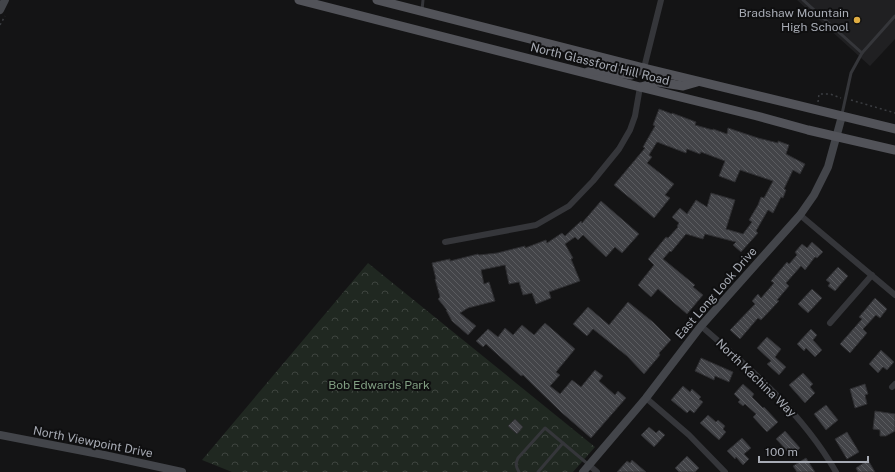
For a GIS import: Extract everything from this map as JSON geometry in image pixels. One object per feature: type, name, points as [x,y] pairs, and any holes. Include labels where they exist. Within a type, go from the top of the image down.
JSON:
[{"type":"main road","name":"North Glassford Hill Road","points":[[299,0],[583,73],[895,150]]},
{"type":"main road","name":"North Glassford Hill Road","points":[[377,0],[644,68],[895,129]]},
{"type":"main road","points":[[583,73],[600,70],[631,75],[644,68]]},
{"type":"main road","points":[[640,87],[658,82],[683,86],[698,81]]},
{"type":"street","points":[[0,10],[6,0]]},
{"type":"street","points":[[644,68],[661,0]]},
{"type":"street","points":[[445,242],[536,225],[569,206],[593,181],[618,149],[630,130],[635,116],[640,87]]},
{"type":"street","name":"East Long Look Drive","points":[[583,472],[646,398],[701,326],[800,214],[814,195],[828,167],[842,116]]},
{"type":"street","points":[[800,214],[895,295]]},
{"type":"street","points":[[830,323],[872,275]]},
{"type":"street","name":"North Kachina Way","points":[[701,326],[788,406],[825,453],[836,472]]},
{"type":"street","points":[[646,398],[689,435],[725,472]]},
{"type":"street","name":"North Viewpoint Drive","points":[[0,435],[181,472]]},
{"type":"street","points":[[589,465],[597,472]]},
{"type":"lane","points":[[422,12],[423,0]]},
{"type":"lane","points":[[803,0],[862,53]]},
{"type":"lane","points":[[842,116],[851,73],[862,53],[895,16]]},
{"type":"lane","points":[[520,472],[516,468],[518,458],[545,428],[589,465]]},
{"type":"lane","points":[[538,472],[563,443]]},
{"type":"path","points":[[816,110],[819,94],[830,94],[895,113]]},
{"type":"shaded area","name":"Bradshaw Mountain High School","points":[[797,0],[895,0],[895,39],[870,66]]},
{"type":"green space","name":"Bob Edwards Park","points":[[368,263],[595,447],[573,472],[232,472],[202,460]]},
{"type":"building","points":[[659,109],[696,122],[695,125],[727,134],[728,128],[758,138],[778,143],[778,141],[789,145],[786,154],[805,164],[800,174],[793,170],[784,189],[786,190],[783,198],[781,197],[773,213],[768,210],[756,231],[758,233],[741,252],[733,245],[736,242],[705,234],[703,239],[686,234],[663,259],[695,285],[693,287],[703,295],[687,314],[658,289],[651,297],[638,285],[654,265],[648,259],[666,237],[668,238],[678,227],[677,226],[679,223],[672,217],[680,208],[687,214],[696,200],[707,207],[711,193],[735,200],[726,229],[743,234],[752,222],[749,220],[761,197],[764,198],[773,181],[740,170],[735,182],[719,176],[725,161],[701,152],[700,154],[687,149],[686,153],[657,142],[649,155],[652,157],[647,163],[674,184],[665,195],[670,198],[654,218],[614,185],[645,148],[643,147],[655,126],[653,125]]},
{"type":"building","points":[[601,201],[639,234],[622,253],[615,247],[606,257],[583,235],[578,240],[575,237],[565,244],[573,258],[571,259],[580,281],[549,292],[551,298],[536,304],[532,293],[523,295],[519,282],[509,284],[505,265],[481,270],[484,284],[489,282],[495,301],[468,308],[460,313],[476,326],[468,335],[452,321],[447,310],[438,299],[440,297],[432,263],[450,259],[450,261],[478,254],[497,253],[525,246],[525,248],[546,240],[547,243],[562,233],[565,236],[581,221],[582,223]]},
{"type":"building","points":[[812,242],[823,252],[817,258],[815,257],[805,270],[801,266],[786,283],[789,286],[777,300],[779,301],[761,320],[758,318],[740,339],[730,330],[755,304],[752,301],[758,294],[761,298],[774,283],[771,281],[787,262],[789,264],[797,255],[795,252],[802,244],[807,248]]},
{"type":"building","points":[[838,267],[848,276],[835,291],[828,286],[830,283],[826,280]]},
{"type":"building","points":[[812,289],[822,298],[808,313],[798,304]]},
{"type":"building","points":[[875,298],[887,309],[880,318],[876,315],[863,329],[867,333],[850,353],[840,344],[862,319],[859,317]]},
{"type":"building","points":[[628,302],[653,322],[671,340],[659,353],[660,355],[644,374],[627,356],[593,329],[587,336],[573,324],[588,307],[609,325]]},
{"type":"building","points":[[545,323],[575,349],[556,372],[560,375],[550,386],[560,394],[572,380],[581,387],[595,370],[603,376],[599,381],[615,395],[618,391],[626,398],[591,438],[561,412],[523,375],[521,376],[486,344],[483,347],[476,341],[488,329],[498,337],[505,328],[513,335],[522,325],[534,335]]},
{"type":"building","points":[[811,329],[817,335],[813,340],[822,350],[815,357],[806,348],[804,351],[797,344]]},
{"type":"building","points":[[767,337],[781,349],[775,357],[786,367],[779,375],[767,364],[771,361],[757,348]]},
{"type":"building","points":[[881,350],[894,362],[887,370],[883,367],[878,373],[869,364]]},
{"type":"building","points":[[701,358],[733,372],[729,382],[715,376],[714,380],[695,371]]},
{"type":"building","points":[[803,373],[813,384],[810,387],[815,393],[805,403],[789,385]]},
{"type":"building","points":[[743,384],[754,394],[752,397],[778,422],[767,432],[753,417],[756,414],[745,404],[743,406],[738,402],[740,400],[734,394]]},
{"type":"building","points":[[865,384],[868,394],[865,395],[867,404],[855,408],[850,389]]},
{"type":"building","points":[[683,386],[690,392],[692,389],[701,397],[699,399],[703,402],[694,413],[690,410],[687,413],[671,400]]},
{"type":"building","points":[[826,405],[838,420],[826,430],[814,414]]},
{"type":"building","points":[[875,411],[895,414],[895,431],[886,436],[880,436],[880,430],[873,429]]},
{"type":"building","points":[[708,415],[716,422],[718,420],[725,426],[723,429],[726,432],[719,440],[700,423]]},
{"type":"building","points":[[515,419],[523,427],[517,434],[508,426]]},
{"type":"building","points":[[649,427],[656,433],[659,430],[665,435],[654,447],[641,435]]},
{"type":"building","points":[[785,431],[800,448],[792,456],[776,439]]},
{"type":"building","points":[[847,432],[859,452],[847,459],[835,439]]},
{"type":"building","points":[[742,438],[751,448],[744,454],[749,459],[743,465],[736,457],[735,459],[727,451]]},
{"type":"building","points":[[687,456],[699,468],[695,472],[679,472],[675,468]]},
{"type":"building","points":[[806,458],[815,472],[797,472],[793,466]]},
{"type":"building","points":[[632,460],[646,472],[617,472],[627,461],[630,463]]},
{"type":"building","points":[[868,460],[875,472],[858,472],[856,468]]},
{"type":"place","name":"Bradshaw Mountain High School","points":[[857,20]]}]
